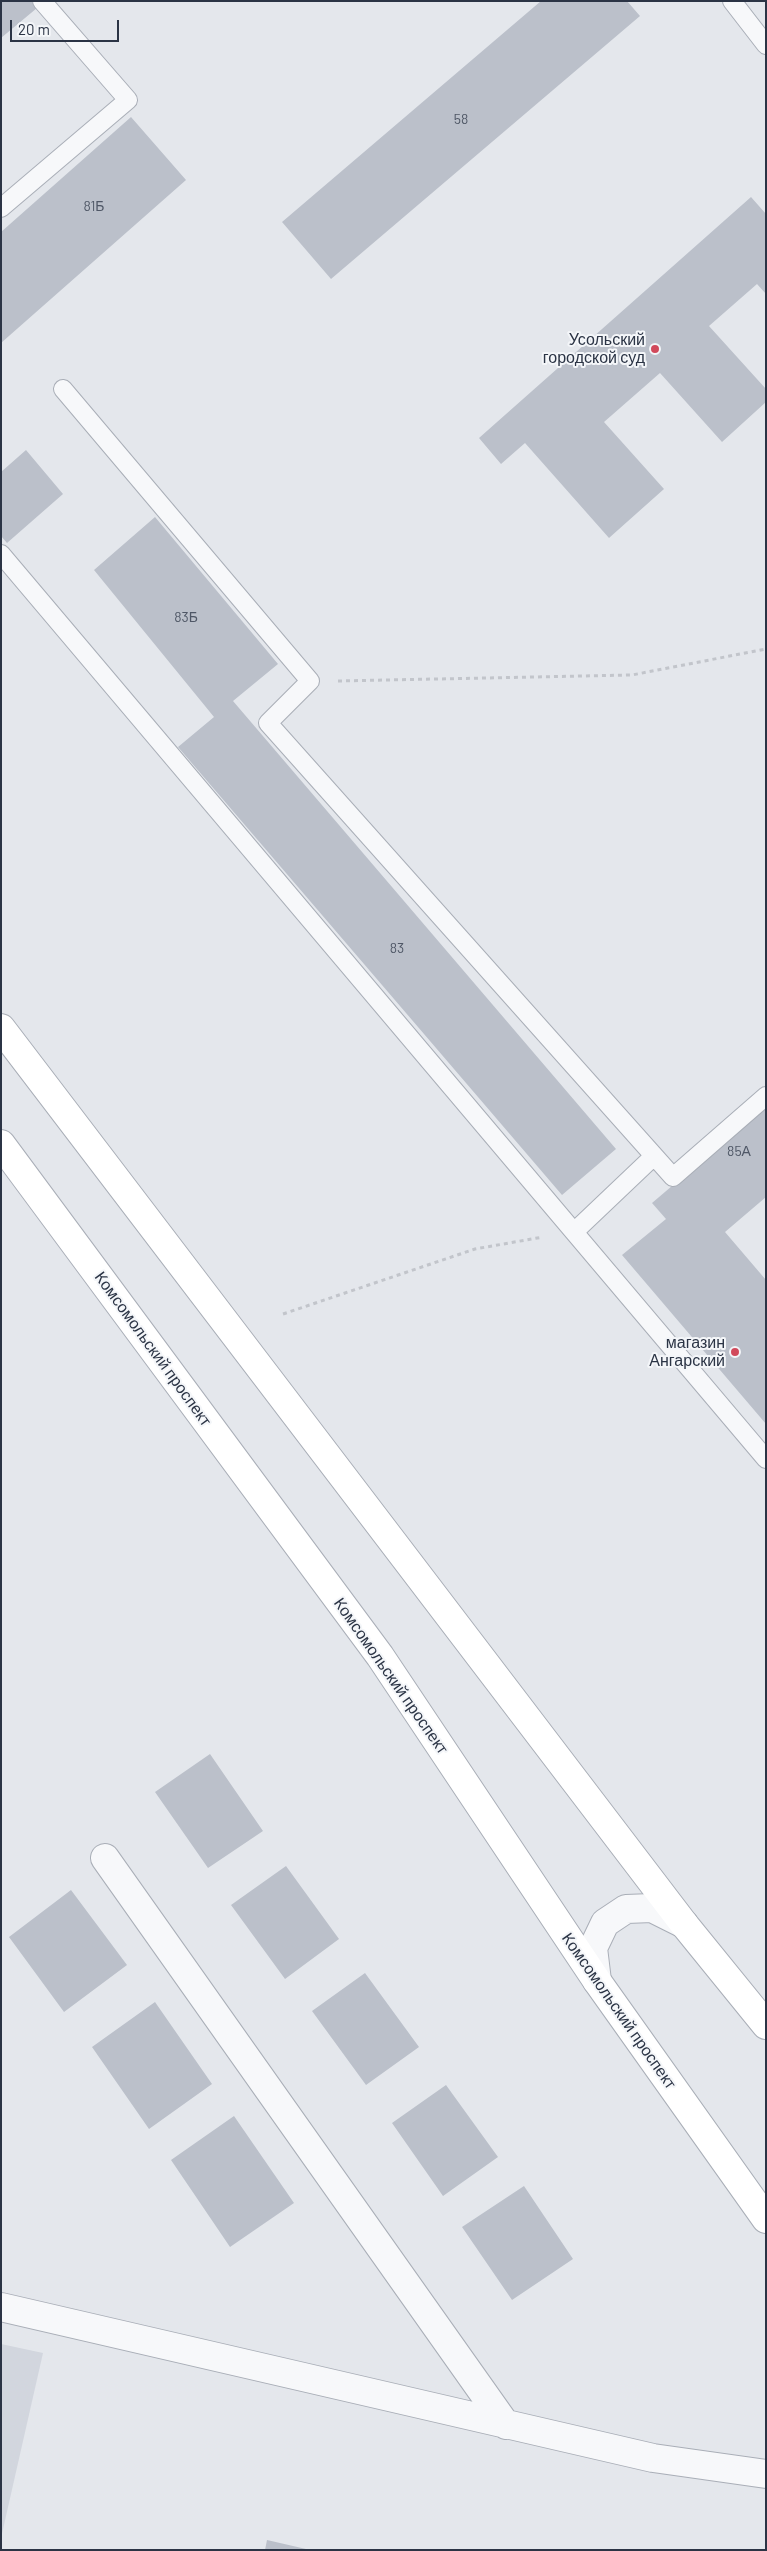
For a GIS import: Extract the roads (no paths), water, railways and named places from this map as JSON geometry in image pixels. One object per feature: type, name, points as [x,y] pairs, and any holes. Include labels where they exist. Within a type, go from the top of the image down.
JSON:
[{"type":"main road","points":[[1,1028],[684,1924],[766,2025]]},
{"type":"main road","name":"Комсомольский проспект","points":[[1,1144],[380,1656],[597,1981],[766,2219]]},
{"type":"street","points":[[105,1858],[506,2425]]},
{"type":"street","points":[[597,1981],[594,1948],[605,1923],[612,1918],[626,1909],[652,1908],[684,1924]]},
{"type":"street","points":[[1,2307],[653,2458],[766,2474]]},
{"type":"lane","points":[[1,208],[128,100],[42,1]]},
{"type":"lane","points":[[732,1],[766,45]]},
{"type":"lane","points":[[63,389],[310,681],[268,723],[673,1177],[766,1096]]},
{"type":"lane","points":[[1,554],[766,1459]]},
{"type":"lane","points":[[574,1232],[654,1156]]},
{"type":"place","name":"Усольский городской суд","points":[[655,349]]},
{"type":"place","name":"магазин Ангарский","points":[[735,1352]]}]
